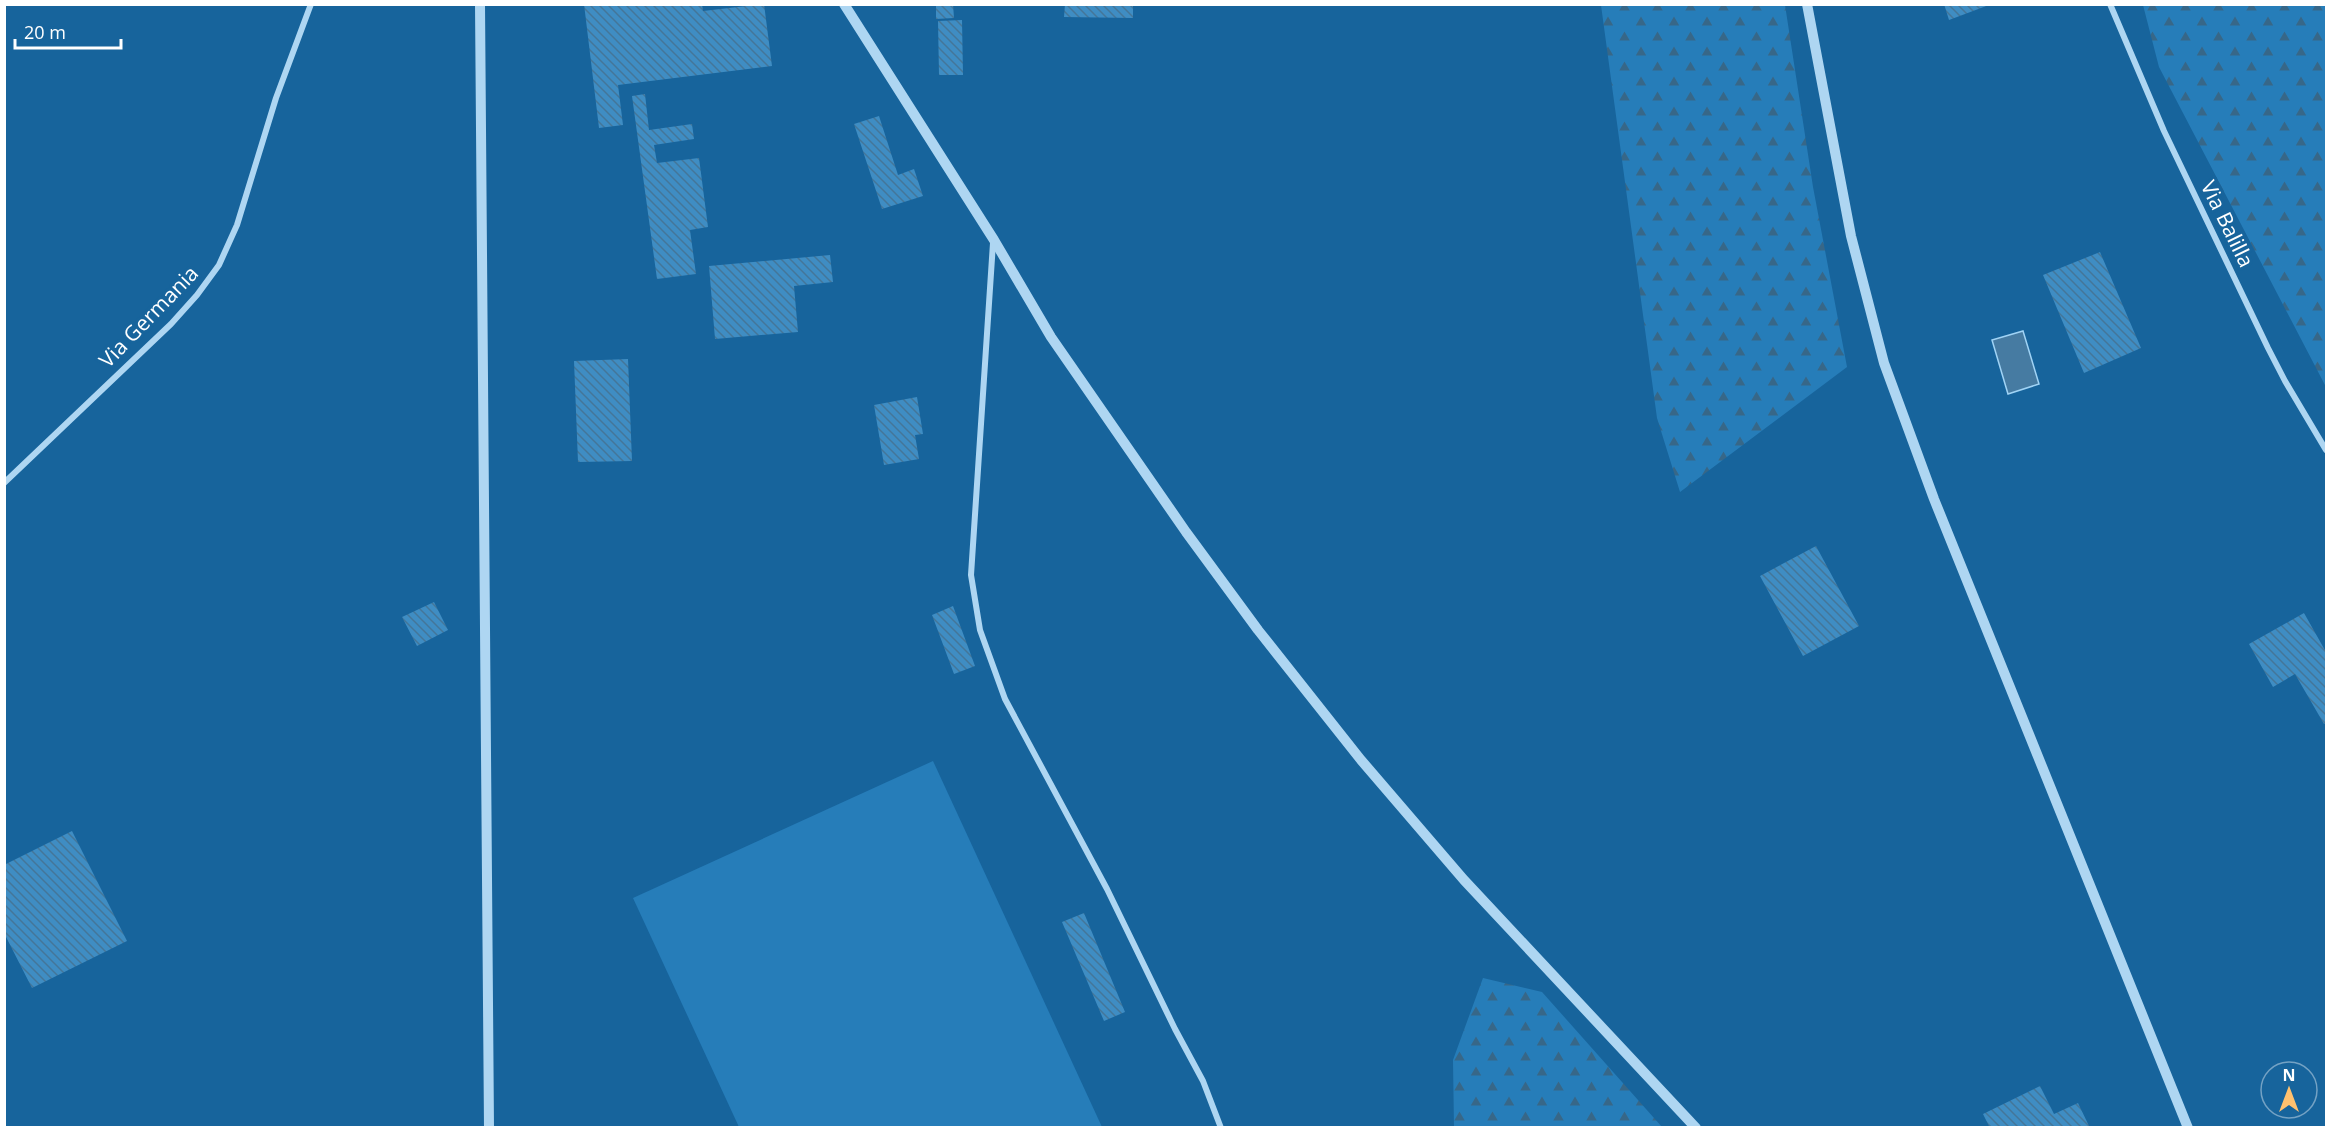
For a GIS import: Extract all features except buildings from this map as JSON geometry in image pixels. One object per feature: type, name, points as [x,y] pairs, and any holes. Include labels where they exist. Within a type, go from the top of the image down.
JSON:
[{"type":"street","name":"Via Germania","points":[[4,483],[171,324],[197,295],[219,265],[237,225],[276,98],[311,4]]},
{"type":"street","points":[[480,4],[489,1128]]},
{"type":"street","points":[[844,4],[994,240],[1051,337],[1186,532],[1291,674],[1464,880],[1696,1128]]},
{"type":"street","points":[[1807,4],[1851,236],[1884,363],[1930,488],[2188,1128]]},
{"type":"street","name":"Via Balilla","points":[[2110,4],[2164,131],[2268,348],[2326,450]]},
{"type":"street","points":[[994,240],[971,575],[980,630],[1005,699],[1107,889],[1203,1081],[1221,1128]]},
{"type":"green space","points":[[1601,5],[1785,5],[1813,187],[1847,367],[1680,492],[1657,418]]},
{"type":"green space","points":[[2143,5],[2326,5],[2326,387],[2159,67]]},
{"type":"green space","points":[[933,761],[1102,1127],[739,1127],[633,898]]},
{"type":"green space","points":[[1483,978],[1542,992],[1662,1127],[1454,1127],[1453,1060]]},
{"type":"shaded area","points":[[2023,331],[2039,384],[2008,394],[1992,340]]}]
